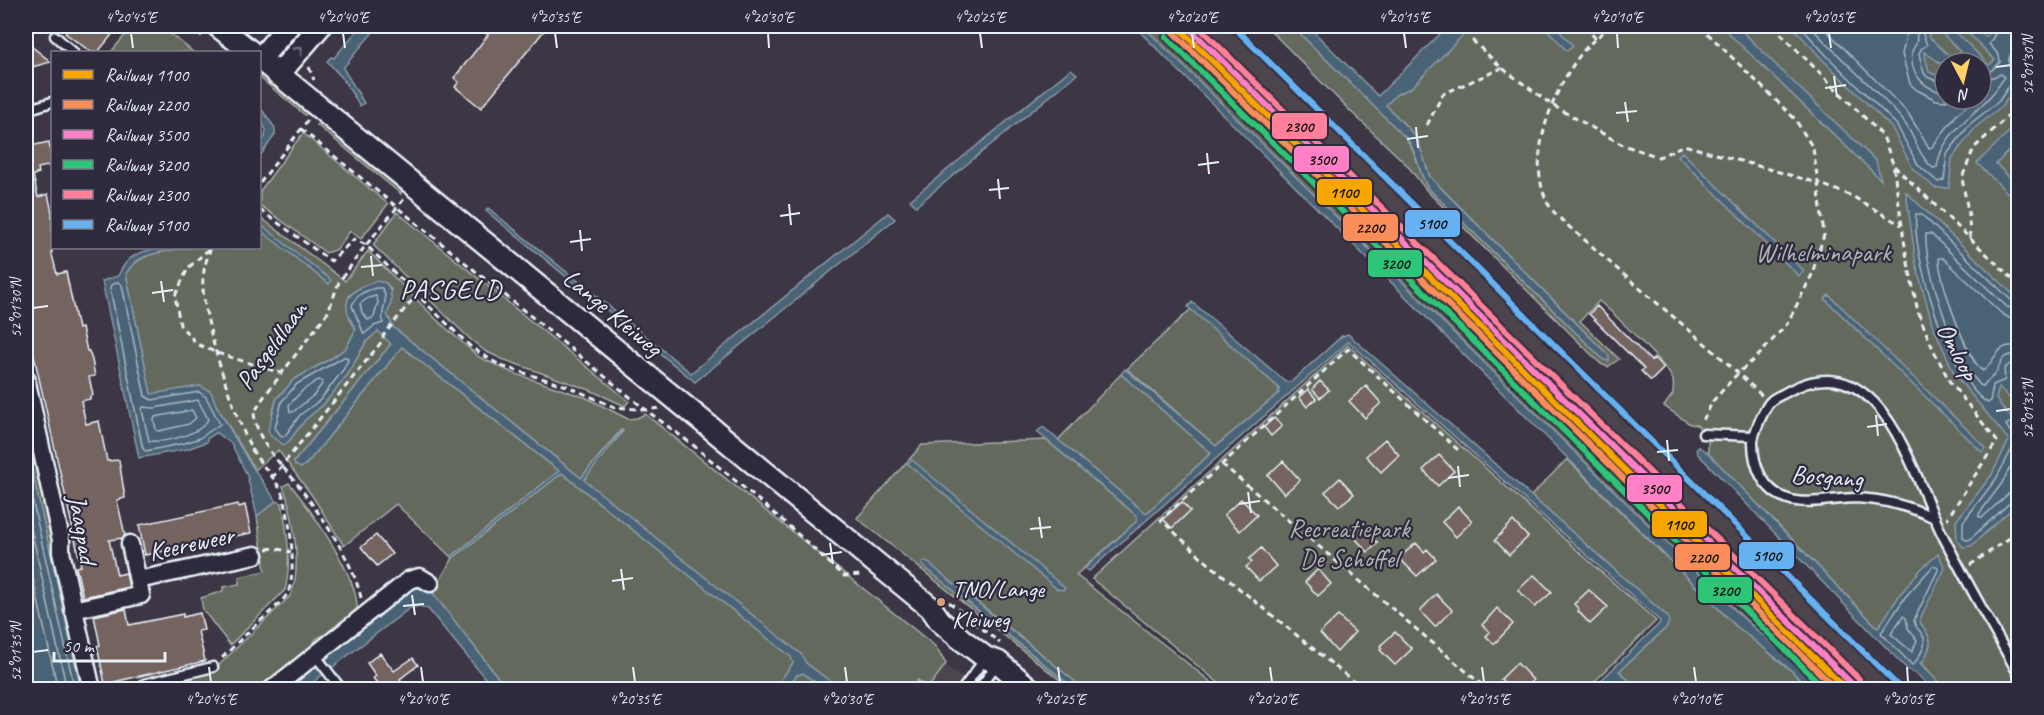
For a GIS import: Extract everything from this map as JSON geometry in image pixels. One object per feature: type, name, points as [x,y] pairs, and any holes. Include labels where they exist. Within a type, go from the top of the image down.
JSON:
[{"type":"street","points":[[218,26],[250,51]]},
{"type":"street","points":[[261,58],[288,26]]},
{"type":"street","points":[[278,75],[320,26]]},
{"type":"street","name":"Lange Kleiweg","points":[[261,60],[931,608],[946,614],[1031,690]]},
{"type":"street","name":"Jaagpad","points":[[26,378],[61,540],[61,552],[73,610],[92,690]]},
{"type":"street","name":"Keereweer","points":[[73,610],[141,595],[130,544]]},
{"type":"street","name":"Keereweer","points":[[138,580],[255,555]]},
{"type":"street","points":[[272,690],[316,657],[409,580],[420,577],[430,583]]},
{"type":"lane","points":[[55,36],[72,51]]},
{"type":"lane","points":[[26,110],[51,102]]},
{"type":"lane","points":[[1769,402],[1798,385],[1823,379],[1844,383],[1857,389],[1876,403],[1891,422],[1913,463],[1940,530],[2019,673]]},
{"type":"lane","name":"Bosgang","points":[[1769,402],[1754,436],[1753,458],[1760,476],[1769,489],[1789,500],[1855,498],[1891,502],[1911,507],[1935,518]]},
{"type":"lane","points":[[1703,435],[1754,436]]},
{"type":"lane","points":[[316,657],[342,690]]},
{"type":"lane","points":[[962,690],[992,657]]},
{"type":"lane","points":[[978,690],[992,657]]},
{"type":"lane","points":[[145,690],[144,684],[213,667]]},
{"type":"path","points":[[1585,26],[1596,39]]},
{"type":"path","points":[[1611,26],[1582,52],[1562,83],[1552,105],[1541,146],[1540,185],[1551,209],[1609,262],[1739,372],[1769,402]]},
{"type":"path","points":[[1700,26],[1742,64],[1795,119],[1813,148],[1824,235],[1811,277],[1787,324],[1713,401],[1703,420]]},
{"type":"path","name":"Omloop","points":[[1773,26],[1883,136],[1893,164],[1901,225],[1918,312],[1950,382],[1997,441],[1940,530]]},
{"type":"path","points":[[1472,40],[1502,68],[1552,105],[1623,145],[1659,157],[1684,146],[1818,183],[1852,196],[1901,225]]},
{"type":"path","points":[[1427,125],[1443,94],[1502,68]]},
{"type":"path","points":[[1971,240],[1962,178],[1974,148],[2019,103]]},
{"type":"path","points":[[261,182],[307,121]]},
{"type":"path","points":[[301,129],[646,410],[693,445],[844,576],[864,575]]},
{"type":"path","name":"Omloop","points":[[1893,164],[2019,284]]},
{"type":"path","name":"Pasgeldlaan","points":[[361,618],[363,602],[351,568],[298,485],[268,450],[258,433],[254,413],[281,373],[328,312],[339,282],[366,245],[416,186]]},
{"type":"path","points":[[261,211],[331,261],[354,239],[366,245],[472,348],[501,366],[567,386],[614,407],[646,410]]},
{"type":"path","points":[[210,249],[188,268],[175,296],[180,325],[197,344],[217,353],[281,373]]},
{"type":"path","points":[[211,249],[202,280],[207,316],[217,353],[247,437],[252,449],[279,487],[286,506],[292,572],[289,591],[213,667]]},
{"type":"path","points":[[272,478],[384,340],[383,336],[417,294]]},
{"type":"path","points":[[1364,690],[1208,563],[1161,520],[1348,349],[1458,450]]},
{"type":"path","points":[[1221,463],[1488,690]]},
{"type":"path","points":[[1961,571],[2019,530]]},
{"type":"path","points":[[255,555],[263,550],[274,548],[291,552]]},
{"type":"shaded area","points":[[1169,26],[1241,26],[1909,689],[1842,689]]},
{"type":"shaded area","points":[[941,662],[976,689],[920,690]]},
{"type":"green space","points":[[116,26],[161,26],[192,51],[112,51],[126,34]]},
{"type":"green space","points":[[1143,26],[1160,26],[1832,689],[1824,689],[1743,618]]},
{"type":"green space","name":"Wilhelminapark","points":[[1266,26],[1292,26],[1400,131],[1413,151],[1428,188],[1604,360],[1608,355],[1430,177],[1417,138],[1382,101],[1457,26],[2018,26],[2018,689],[1945,689],[1883,621],[1878,628],[1708,453],[1708,437],[1697,425],[1690,424],[1664,406],[1673,394],[1673,380],[1662,364],[1627,327],[1599,301],[1580,321],[1619,359],[1608,367],[1601,364],[1427,191],[1407,165]]},
{"type":"green space","points":[[261,70],[310,110],[305,115],[261,79]]},
{"type":"green space","points":[[321,119],[402,184],[401,194],[317,125]]},
{"type":"green space","points":[[303,133],[388,204],[361,239],[350,231],[337,249],[326,253],[261,206],[261,190]]},
{"type":"green space","points":[[397,212],[629,401],[625,406],[590,390],[502,359],[485,351],[469,338],[373,245]]},
{"type":"green space","points":[[261,218],[345,281],[368,251],[437,320],[479,357],[513,373],[587,398],[628,419],[645,414],[935,646],[946,664],[928,688],[918,680],[911,689],[840,689],[806,663],[800,654],[583,480],[623,431],[621,430],[581,478],[393,327],[387,314],[391,290],[386,283],[366,285],[349,296],[350,319],[356,329],[346,348],[293,380],[277,398],[272,414],[289,441],[305,420],[324,404],[348,374],[366,342],[378,330],[391,344],[294,462],[295,465],[305,465],[309,461],[402,347],[559,471],[451,557],[396,504],[344,546],[313,497],[278,450],[255,470],[216,405],[211,392],[200,386],[151,395],[126,274],[135,263],[149,255],[167,250],[261,249]]},
{"type":"green space","points":[[1191,309],[1279,388],[1279,393],[1216,446],[1127,369]]},
{"type":"green space","name":"Recreatiepark De Schoffel","points":[[1348,345],[1656,621],[1587,689],[1226,689],[1092,579]]},
{"type":"green space","points":[[1121,374],[1211,453],[1148,512],[1144,512],[1058,440]]},
{"type":"green space","points":[[26,424],[33,459],[38,459],[40,464],[35,466],[47,518],[53,521],[50,530],[87,689],[81,689],[26,444]]},
{"type":"green space","points":[[1046,440],[1137,516],[1137,521],[1076,575],[1220,689],[1084,689],[975,600],[922,565],[1075,689],[1071,689],[857,518],[922,445]]},
{"type":"green space","points":[[1567,459],[1736,626],[1792,671],[1808,689],[1638,689],[1619,671],[1667,627],[1667,616],[1531,496]]},
{"type":"green space","points":[[562,473],[792,657],[794,663],[774,689],[507,689],[432,592],[453,558]]},
{"type":"green space","points":[[289,483],[321,527],[344,566],[352,584],[356,613],[331,632],[317,638],[302,659],[263,689],[165,689],[164,684],[197,676],[219,665],[290,596],[296,572],[296,557],[293,525],[283,486]]},
{"type":"green space","points":[[276,501],[282,503],[287,535],[288,569],[285,590],[230,645],[203,610],[201,598],[223,591],[223,587],[239,584],[239,577],[265,571],[257,516]]},
{"type":"green space","points":[[803,673],[825,689],[786,690],[797,675]]},
{"type":"water","points":[[361,26],[378,26],[343,68],[364,103],[360,106],[343,79],[327,61],[331,57],[334,58]]},
{"type":"water","points":[[1134,26],[1143,26],[1743,618],[1824,689],[1808,689],[1792,671],[1736,626]]},
{"type":"water","points":[[1292,26],[1308,26],[1378,96],[1448,26],[1465,26],[1468,29],[1411,88],[1397,94],[1386,105],[1417,138],[1430,177],[1609,356],[1609,361],[1604,360],[1428,188],[1414,150],[1407,139]]},
{"type":"water","points":[[1544,26],[1555,26],[1573,46],[1567,51]]},
{"type":"water","points":[[1721,26],[1737,26],[1876,161],[1881,180]]},
{"type":"water","points":[[1792,26],[1950,26],[1975,51],[1959,51],[1936,27],[1928,36],[1944,51],[1933,51],[1933,58],[1924,52],[1929,72],[1933,74],[1933,111],[1993,111],[1993,62],[1995,60],[1993,51],[1986,51],[1961,26],[1972,26],[1985,37],[1990,33],[1982,26],[2018,26],[2015,61],[2018,81],[2004,104],[1975,128],[1952,158],[1949,188],[1935,188],[1913,169],[1892,128]]},
{"type":"water","points":[[1071,69],[1077,74],[916,206],[910,200]]},
{"type":"water","points":[[261,108],[275,128],[275,135],[261,155],[261,143],[266,130],[261,120]]},
{"type":"water","points":[[2018,123],[2018,141],[1996,164],[2018,186],[2018,203],[1977,163]]},
{"type":"water","points":[[1682,152],[1804,271],[1799,276],[1678,156]]},
{"type":"water","points":[[1906,192],[2018,299],[2018,371],[2015,367],[2009,373],[2018,384],[2018,407],[1999,387],[1996,399],[2008,415],[2018,422],[2018,503],[1971,546],[1963,547],[1957,539],[1956,521],[1991,476],[2009,440],[1955,375],[1932,323],[1916,264]]},
{"type":"water","points":[[488,208],[691,373],[888,213],[895,219],[695,382],[486,211]]},
{"type":"water","points":[[261,225],[331,280],[329,284],[261,231]]},
{"type":"water","points":[[179,249],[144,257],[137,261],[126,274],[151,394],[200,386],[211,392],[216,405],[248,460],[276,501],[257,516],[247,475],[231,443],[216,433],[207,439],[207,442],[187,449],[139,458],[102,281],[118,276],[133,256],[144,251]]},
{"type":"water","points":[[376,281],[386,283],[390,291],[391,302],[387,314],[393,327],[581,478],[622,430],[584,480],[801,654],[806,663],[840,689],[825,689],[803,673],[797,675],[786,689],[774,689],[793,663],[791,657],[562,473],[453,558],[451,557],[559,471],[402,347],[309,461],[301,468],[295,465],[294,462],[391,344],[378,331],[366,342],[348,374],[324,404],[305,420],[284,445],[271,436],[268,430],[277,398],[293,380],[346,348],[356,329],[347,312],[348,299],[358,289]]},
{"type":"water","points":[[1829,295],[1986,448],[1982,452],[1825,299]]},
{"type":"water","points":[[1192,302],[1286,382],[1291,382],[1342,336],[1348,334],[1667,616],[1669,621],[1667,627],[1619,671],[1638,689],[1620,689],[1610,681],[1601,689],[1592,689],[1660,621],[1349,342],[1089,571],[1085,568],[1137,521],[1137,516],[1037,432],[1043,427],[1144,512],[1148,512],[1211,453],[1121,374],[1125,369],[1216,446],[1279,393],[1279,388],[1188,307]]},
{"type":"water","points":[[26,444],[81,689],[26,689]]},
{"type":"water","points":[[1699,447],[1708,453],[1878,628],[1901,593],[1921,569],[1938,554],[1945,568],[1919,621],[1930,641],[1923,662],[1920,663],[1945,689],[1932,689],[1919,676],[1908,670],[1698,454],[1696,450]]},
{"type":"water","points":[[912,460],[1065,588],[1057,589],[908,464]]},
{"type":"water","points":[[926,561],[1084,689],[1075,689],[922,565],[922,562]]},
{"type":"water","points":[[414,588],[424,588],[432,592],[507,689],[494,689],[428,609],[420,606],[410,608],[304,689],[287,690],[309,672],[314,664]]},
{"type":"building","points":[[71,26],[119,26],[99,51],[90,51],[65,33]]},
{"type":"building","points":[[476,26],[548,26],[481,108],[455,87],[459,82],[454,78],[488,35]]},
{"type":"building","points":[[26,42],[51,62],[28,68]]},
{"type":"building","points":[[49,142],[51,165],[38,168],[39,173],[33,175],[38,197],[48,194],[51,208],[51,249],[57,274],[66,272],[78,329],[82,328],[87,351],[92,360],[95,376],[89,377],[93,395],[90,399],[81,401],[86,424],[99,421],[107,461],[119,460],[125,498],[117,500],[125,535],[122,538],[109,540],[117,575],[126,573],[129,587],[83,597],[76,567],[81,566],[26,320],[26,147]]},
{"type":"building","points":[[1597,306],[1651,361],[1654,358],[1664,368],[1651,381],[1641,371],[1644,369],[1589,314]]},
{"type":"building","points":[[1320,381],[1329,390],[1320,398],[1312,389]]},
{"type":"building","points":[[1366,386],[1381,403],[1365,418],[1349,401]]},
{"type":"building","points":[[1308,389],[1316,399],[1307,407],[1299,397]]},
{"type":"building","points":[[1274,418],[1282,426],[1271,436],[1264,427]]},
{"type":"building","points":[[1385,439],[1399,455],[1381,472],[1366,456]]},
{"type":"building","points":[[1439,455],[1454,471],[1438,486],[1423,470]]},
{"type":"building","points":[[1283,461],[1300,480],[1284,494],[1268,475]]},
{"type":"building","points":[[1340,478],[1354,494],[1339,506],[1325,492]]},
{"type":"building","points":[[1241,499],[1257,515],[1240,531],[1224,515]]},
{"type":"building","points":[[1182,502],[1190,511],[1172,528],[1163,519]]},
{"type":"building","points":[[238,504],[239,507],[245,505],[251,533],[145,555],[139,525]]},
{"type":"building","points":[[1458,506],[1472,521],[1456,537],[1442,522]]},
{"type":"building","points":[[1513,521],[1528,537],[1509,555],[1495,540]]},
{"type":"building","points":[[1361,526],[1378,543],[1368,552],[1352,535]]},
{"type":"building","points":[[376,535],[392,554],[377,566],[361,547]]},
{"type":"building","points":[[1416,543],[1424,552],[1427,549],[1436,559],[1417,576],[1399,558]]},
{"type":"building","points":[[1261,548],[1276,566],[1259,581],[1246,567],[1252,562],[1249,559]]},
{"type":"building","points":[[1318,569],[1331,584],[1318,596],[1305,582]]},
{"type":"building","points":[[1534,575],[1552,592],[1535,607],[1518,590]]},
{"type":"building","points":[[1589,590],[1608,607],[1590,624],[1574,604]]},
{"type":"building","points":[[1436,594],[1452,610],[1435,627],[1420,611]]},
{"type":"building","points":[[1497,608],[1513,624],[1494,644],[1486,636],[1490,632],[1482,625]]},
{"type":"building","points":[[126,609],[129,625],[183,614],[183,617],[200,613],[204,630],[198,631],[205,661],[105,684],[97,646],[100,645],[94,616]]},
{"type":"building","points":[[1338,616],[1355,632],[1337,652],[1320,633]]},
{"type":"building","points":[[1395,632],[1412,649],[1395,665],[1380,650],[1382,648],[1380,646]]},
{"type":"building","points":[[380,653],[394,671],[413,658],[418,665],[400,679],[408,690],[382,690],[373,678],[376,676],[367,663]]},
{"type":"building","points":[[1517,663],[1533,680],[1523,690],[1511,690],[1501,679]]},
{"type":"rail line","name":"1100","points":[[1177,26],[1847,690]]},
{"type":"rail line","name":"3500","points":[[1187,26],[1853,685]]},
{"type":"rail line","name":"2300","points":[[1198,26],[1859,679]]},
{"type":"rail line","name":"5100","points":[[1233,26],[1902,690]]},
{"type":"rail line","name":"2200","points":[[1172,31],[1837,690]]},
{"type":"rail line","name":"3200","points":[[1166,37],[1826,690]]},
{"type":"place","name":"TNO/Lange Kleiweg","points":[[941,602]]},
{"type":"district","name":"PASGELD","points":[[451,289]]}]
